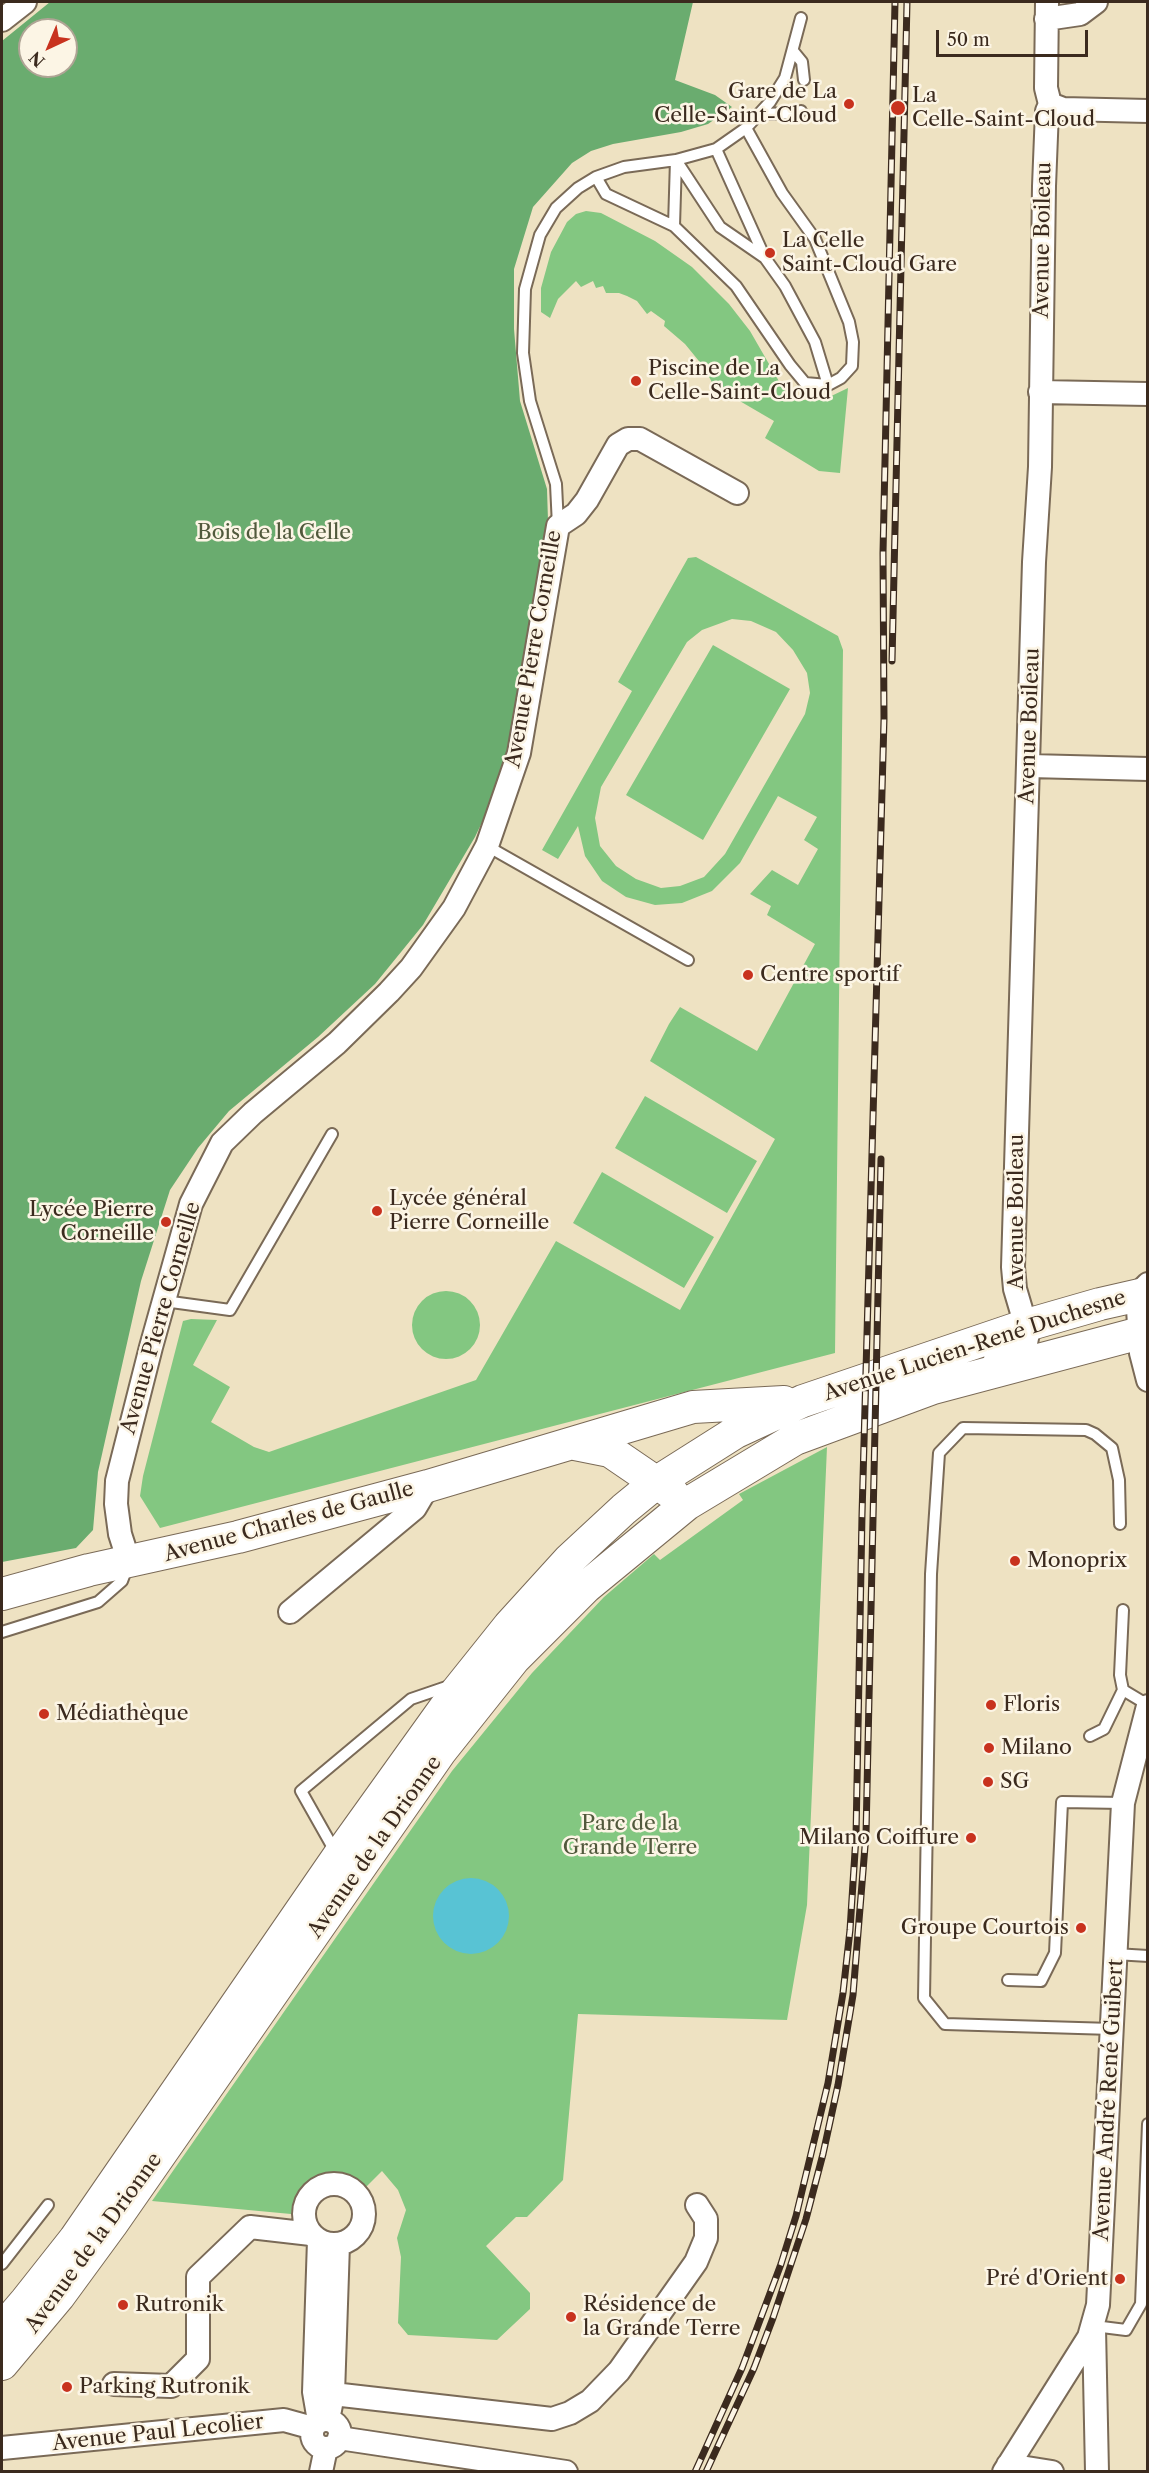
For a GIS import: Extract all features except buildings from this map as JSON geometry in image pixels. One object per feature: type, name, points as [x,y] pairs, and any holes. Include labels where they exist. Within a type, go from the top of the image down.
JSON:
[{"type":"main road","name":"Avenue Lucien-René Duchesne","points":[[803,1401],[1027,1325],[1144,1291]]},
{"type":"main road","name":"Avenue Lucien-René Duchesne","points":[[838,1422],[933,1388],[1144,1332]]},
{"type":"main road","name":"Avenue Charles de Gaulle","points":[[2,1594],[89,1570],[238,1538],[574,1444],[693,1407],[803,1401]]},
{"type":"main road","name":"Avenue de la Drionne","points":[[2,2329],[75,2239],[338,1857],[466,1680],[509,1626],[570,1560],[657,1482],[723,1440],[803,1401]]},
{"type":"main road","points":[[693,1407],[723,1440],[714,1486]]},
{"type":"main road","name":"Avenue de la Drionne","points":[[2,2364],[59,2296],[111,2225],[441,1752],[514,1659],[586,1587],[687,1504],[795,1439],[838,1422]]},
{"type":"main road","name":"Avenue Charles de Gaulle","points":[[574,1444],[610,1451],[687,1504]]},
{"type":"street","points":[[2,20],[25,2]]},
{"type":"street","points":[[1047,10],[1080,14],[1096,2]]},
{"type":"street","name":"Avenue Boileau","points":[[1027,1325],[1015,1289],[1013,1267],[1030,766],[1034,562],[1040,467],[1047,111],[1050,104],[1046,88],[1047,10]]},
{"type":"street","points":[[1050,104],[1064,108],[1148,111]]},
{"type":"street","points":[[1040,392],[1148,394]]},
{"type":"street","points":[[558,526],[576,514],[587,500],[618,445],[628,439],[640,440],[737,493]]},
{"type":"street","name":"Avenue Pierre Corneille","points":[[129,1562],[120,1534],[116,1504],[117,1481],[191,1204],[222,1143],[254,1113],[337,1044],[411,968],[454,908],[487,846],[519,753],[558,526]]},
{"type":"street","points":[[1030,766],[1148,769]]},
{"type":"street","points":[[1144,1291],[1144,1332],[1141,1353],[1148,1380]]},
{"type":"street","points":[[933,1388],[942,1376],[952,1370],[1019,1351],[1028,1339],[1027,1325]]},
{"type":"street","points":[[290,1612],[415,1508],[428,1486]]},
{"type":"street","name":"Avenue André René Guibert","points":[[1006,2468],[1094,2326],[1098,2305],[1123,1803],[1148,1706]]},
{"type":"street","points":[[333,2394],[552,2419],[570,2413],[590,2401],[619,2371],[696,2262],[706,2238],[706,2219],[697,2205]]},
{"type":"street","points":[[114,2384],[171,2386],[198,2359],[198,2277],[249,2227],[323,2239]]},
{"type":"street","points":[[321,2472],[325,2431],[333,2394],[323,2239]]},
{"type":"street","points":[[323,2239],[314,2392],[325,2431]]},
{"type":"street","points":[[1094,2326],[1097,2472]]},
{"type":"street","name":"Avenue Paul Lecolier","points":[[2,2448],[284,2420],[325,2431],[566,2472]]},
{"type":"street","points":[[1006,2468],[1052,2472]]},
{"type":"lane","name":"Avenue Pierre Corneille","points":[[558,526],[556,484],[530,401],[523,353],[524,305],[528,271],[540,235],[550,217],[578,189],[596,177],[624,167],[676,160],[716,149],[746,128],[760,114],[784,78],[801,18]]},
{"type":"lane","points":[[793,51],[802,62],[804,80]]},
{"type":"lane","points":[[760,114],[801,111]]},
{"type":"lane","points":[[596,177],[606,194],[674,226],[736,286],[805,383],[828,385],[842,378],[852,366],[854,342],[849,321],[815,239],[782,193],[746,128]]},
{"type":"lane","points":[[716,149],[765,258],[785,286],[815,342],[828,385]]},
{"type":"lane","points":[[676,160],[720,227],[765,258]]},
{"type":"lane","points":[[674,226],[676,160]]},
{"type":"lane","points":[[487,846],[688,960]]},
{"type":"lane","points":[[164,1300],[230,1310],[332,1134]]},
{"type":"lane","points":[[1112,2029],[945,2024],[924,1998],[931,1574],[939,1452],[963,1428],[1086,1430],[1095,1434],[1112,1448],[1119,1480],[1120,1524]]},
{"type":"lane","points":[[2,1632],[98,1602],[122,1581],[129,1562]]},
{"type":"lane","points":[[1090,1736],[1104,1729],[1123,1690],[1120,1675],[1123,1610]]},
{"type":"lane","points":[[338,1857],[302,1791],[411,1699],[466,1680]]},
{"type":"lane","points":[[1123,1690],[1148,1706]]},
{"type":"lane","points":[[1008,1980],[1041,1981],[1055,1953],[1062,1802],[1123,1803]]},
{"type":"lane","points":[[1116,1954],[1148,1956]]},
{"type":"lane","points":[[1094,2326],[1126,2330],[1144,2304],[1148,2124]]},
{"type":"lane","points":[[2,2264],[48,2205]]},
{"type":"green space","name":"Bois de la Celle","points":[[50,2],[693,2],[675,80],[715,95],[732,107],[708,124],[681,132],[613,144],[591,151],[572,163],[533,207],[514,269],[514,329],[520,401],[547,489],[549,553],[515,753],[475,837],[423,925],[375,984],[318,1037],[229,1111],[198,1148],[170,1190],[141,1281],[98,1472],[93,1530],[76,1548],[2,1562],[2,41],[18,28],[18,78],[78,78],[78,18],[30,18]]},
{"type":"green space","points":[[586,211],[601,213],[655,241],[692,267],[729,304],[750,331],[784,390],[803,400],[825,399],[848,388],[840,473],[819,471],[765,438],[774,421],[714,386],[703,366],[685,344],[664,326],[665,321],[651,311],[647,314],[637,301],[619,293],[606,293],[603,286],[596,288],[593,281],[581,287],[576,281],[558,299],[550,318],[541,312],[541,288],[551,252],[567,222],[576,214]]},
{"type":"green space","points":[[696,557],[838,636],[843,650],[835,1353],[160,1528],[140,1496],[143,1476],[183,1321],[217,1320],[193,1365],[230,1387],[211,1422],[254,1447],[269,1452],[476,1380],[556,1241],[680,1310],[775,1139],[650,1061],[680,1007],[757,1051],[815,944],[767,915],[771,906],[750,894],[772,870],[798,885],[818,849],[804,840],[817,817],[778,796],[740,863],[712,891],[682,903],[655,905],[626,897],[602,881],[585,856],[578,826],[558,859],[542,850],[632,691],[618,682],[688,558]],"holes":[[[732,619],[751,621],[776,632],[793,650],[807,673],[810,693],[805,714],[725,854],[704,877],[680,886],[661,888],[636,879],[616,866],[600,846],[595,818],[601,787],[687,642],[702,630]]]},
{"type":"green space","points":[[713,645],[790,689],[703,840],[626,795]]},
{"type":"green space","points":[[645,1096],[757,1161],[727,1213],[615,1148]]},
{"type":"green space","points":[[602,1172],[714,1237],[684,1288],[573,1223]]},
{"type":"green space","points":[[453,1291],[465,1297],[474,1306],[480,1318],[478,1338],[470,1349],[453,1359],[439,1359],[422,1349],[414,1338],[412,1318],[422,1301],[433,1293]]},
{"type":"green space","name":"Parc de la Grande Terre","points":[[827,1447],[807,1905],[787,2020],[578,2014],[563,2180],[527,2217],[516,2217],[486,2246],[530,2293],[530,2309],[497,2340],[408,2335],[398,2323],[401,2257],[397,2238],[406,2210],[398,2190],[382,2171],[364,2189],[350,2178],[320,2176],[306,2185],[296,2196],[291,2214],[152,2201],[452,1771],[532,1673],[604,1597],[654,1554],[660,1560],[743,1500],[739,1494]]},
{"type":"water","points":[[464,1878],[478,1878],[492,1884],[503,1895],[509,1909],[506,1931],[498,1943],[478,1954],[464,1954],[450,1948],[439,1937],[433,1923],[433,1909],[439,1895],[450,1884]]},
{"type":"railway","points":[[695,2472],[742,2368],[781,2264],[796,2216],[828,2083],[843,1993],[850,1930],[856,1836],[862,1515],[884,719],[883,553],[895,2]]},
{"type":"railway","points":[[892,661],[907,2]]},
{"type":"railway","points":[[706,2472],[754,2368],[806,2219],[838,2085],[853,1995],[866,1834],[881,1159]]},
{"type":"place","name":"Gare de La Celle-Saint-Cloud","points":[[849,104]]},
{"type":"place","name":"La Celle-Saint-Cloud","points":[[898,108]]},
{"type":"place","name":"La Celle Saint-Cloud Gare","points":[[770,253]]},
{"type":"place","name":"Piscine de La Celle-Saint-Cloud","points":[[636,381]]},
{"type":"place","name":"Centre sportif","points":[[748,975]]},
{"type":"place","name":"Lycée général Pierre Corneille","points":[[377,1211]]},
{"type":"place","name":"Lycée Pierre Corneille","points":[[166,1222]]},
{"type":"place","name":"Monoprix","points":[[1015,1561]]},
{"type":"place","name":"Floris","points":[[991,1705]]},
{"type":"place","name":"Médiathèque","points":[[44,1714]]},
{"type":"place","name":"Milano","points":[[989,1748]]},
{"type":"place","name":"SG","points":[[988,1782]]},
{"type":"place","name":"Milano Coiffure","points":[[971,1838]]},
{"type":"place","name":"Groupe Courtois","points":[[1081,1928]]},
{"type":"place","name":"Pré d'Orient","points":[[1120,2279]]},
{"type":"place","name":"Rutronik","points":[[123,2305]]},
{"type":"place","name":"Résidence de la Grande Terre","points":[[571,2317]]},
{"type":"place","name":"Parking Rutronik","points":[[67,2387]]}]
